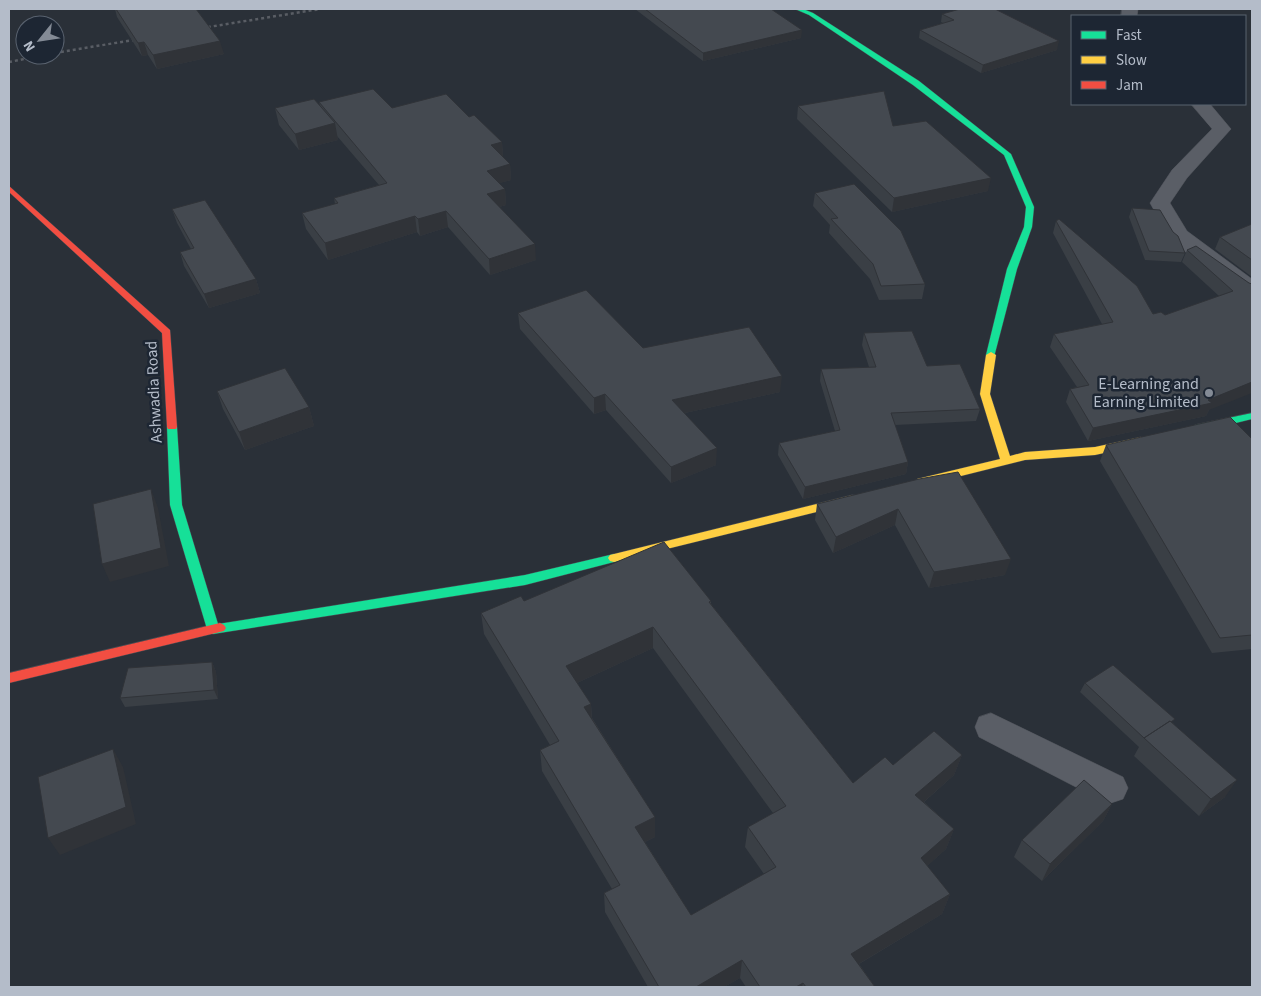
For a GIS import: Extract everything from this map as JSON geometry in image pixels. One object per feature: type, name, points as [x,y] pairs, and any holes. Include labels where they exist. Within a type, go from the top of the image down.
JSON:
[{"type":"street","points":[[798,9],[811,14],[916,84],[1006,154],[1030,207],[1028,226],[1012,268],[993,343],[985,394],[1006,461]]},
{"type":"street","points":[[1201,105],[1222,128],[1179,174],[1160,203],[1179,235],[1202,254],[1252,288]]},
{"type":"street","name":"Ashwadia Road","points":[[9,188],[167,332],[176,505],[213,629]]},
{"type":"street","points":[[1188,431],[1252,416]]},
{"type":"street","points":[[910,485],[1025,456],[1095,451],[1151,439]]},
{"type":"street","points":[[9,678],[213,629],[525,580],[862,497]]},
{"type":"street","points":[[991,727],[1111,788]]},
{"type":"building","points":[[116,9],[196,9],[220,41],[153,55],[144,42],[138,43]]},
{"type":"building","points":[[645,9],[771,9],[802,30],[703,53]]},
{"type":"building","points":[[960,9],[995,9],[1059,41],[983,65],[920,30],[954,20],[942,14]]},
{"type":"building","points":[[373,89],[392,108],[446,94],[469,117],[474,115],[502,142],[491,145],[510,164],[487,171],[505,189],[487,194],[535,244],[489,259],[446,211],[418,219],[415,216],[325,243],[302,213],[338,203],[334,198],[387,183],[319,102]]},
{"type":"building","points":[[884,91],[893,126],[926,121],[991,178],[894,198],[798,106]]},
{"type":"building","points":[[314,99],[335,123],[295,134],[275,108]]},
{"type":"building","points":[[854,184],[901,231],[925,284],[881,286],[873,264],[831,219],[838,218],[815,193]]},
{"type":"building","points":[[205,200],[256,279],[204,294],[180,252],[194,248],[172,209]]},
{"type":"building","points":[[1132,208],[1160,210],[1173,232],[1178,236],[1185,253],[1149,251]]},
{"type":"building","points":[[1059,219],[1137,286],[1153,314],[1161,312],[1165,315],[1233,291],[1187,250],[1196,246],[1252,284],[1252,382],[1208,400],[1212,403],[1093,428],[1070,389],[1089,385],[1054,334],[1113,322],[1056,221]]},
{"type":"building","points":[[1252,224],[1252,260],[1220,237]]},
{"type":"building","points":[[586,290],[643,348],[749,327],[782,376],[672,400],[717,448],[671,467],[605,394],[594,398],[518,313]]},
{"type":"building","points":[[912,331],[927,366],[960,364],[980,409],[891,413],[908,462],[805,487],[779,443],[840,430],[821,369],[876,367],[864,333]]},
{"type":"building","points":[[285,368],[309,407],[239,432],[217,391]]},
{"type":"building","points":[[1230,417],[1252,439],[1252,635],[1220,638],[1106,445]]},
{"type":"building","points":[[958,472],[1011,559],[934,572],[898,509],[836,537],[817,504],[919,479]]},
{"type":"building","points":[[151,489],[161,548],[102,564],[93,504]]},
{"type":"building","points":[[664,542],[711,601],[709,602],[853,783],[885,757],[893,765],[934,731],[962,755],[915,795],[954,829],[921,858],[950,894],[851,954],[875,987],[806,987],[803,983],[796,987],[760,987],[742,960],[696,987],[659,987],[604,893],[620,885],[540,750],[559,741],[481,613],[521,596],[524,601]],"holes":[[[653,627],[786,806],[748,827],[776,867],[691,915],[635,827],[655,817],[584,707],[591,704],[566,666]]]},
{"type":"building","points":[[212,662],[214,690],[120,698],[128,668]]},
{"type":"building","points":[[1113,665],[1175,719],[1144,738],[1085,683]]},
{"type":"building","points":[[1170,721],[1237,780],[1211,799],[1144,738]]},
{"type":"building","points":[[113,749],[126,807],[48,838],[38,777]]},
{"type":"building","points":[[1084,780],[1112,804],[1050,864],[1022,840]]},
{"type":"railway","points":[[196,29],[320,9]]},
{"type":"railway","points":[[65,51],[145,38]]},
{"type":"railway","points":[[9,62],[15,61]]},
{"type":"traffic: fast","points":[[798,9],[811,14],[916,83],[1007,154],[1030,207],[1028,227],[1012,269],[991,355]]},
{"type":"traffic: fast","points":[[1195,429],[1252,416]]},
{"type":"traffic: fast","points":[[172,427],[176,505],[213,629]]},
{"type":"traffic: fast","points":[[220,628],[525,580],[614,558]]},
{"type":"traffic: slow","points":[[991,355],[985,394],[1006,461]]},
{"type":"traffic: slow","points":[[921,482],[1025,456],[1095,451],[1141,441]]},
{"type":"traffic: slow","points":[[614,558],[853,499]]},
{"type":"traffic: jam","points":[[9,188],[167,332],[172,427]]},
{"type":"traffic: jam","points":[[9,678],[220,628]]},
{"type":"place","name":"E-Learning and Earning Limited","points":[[1209,393]]}]
